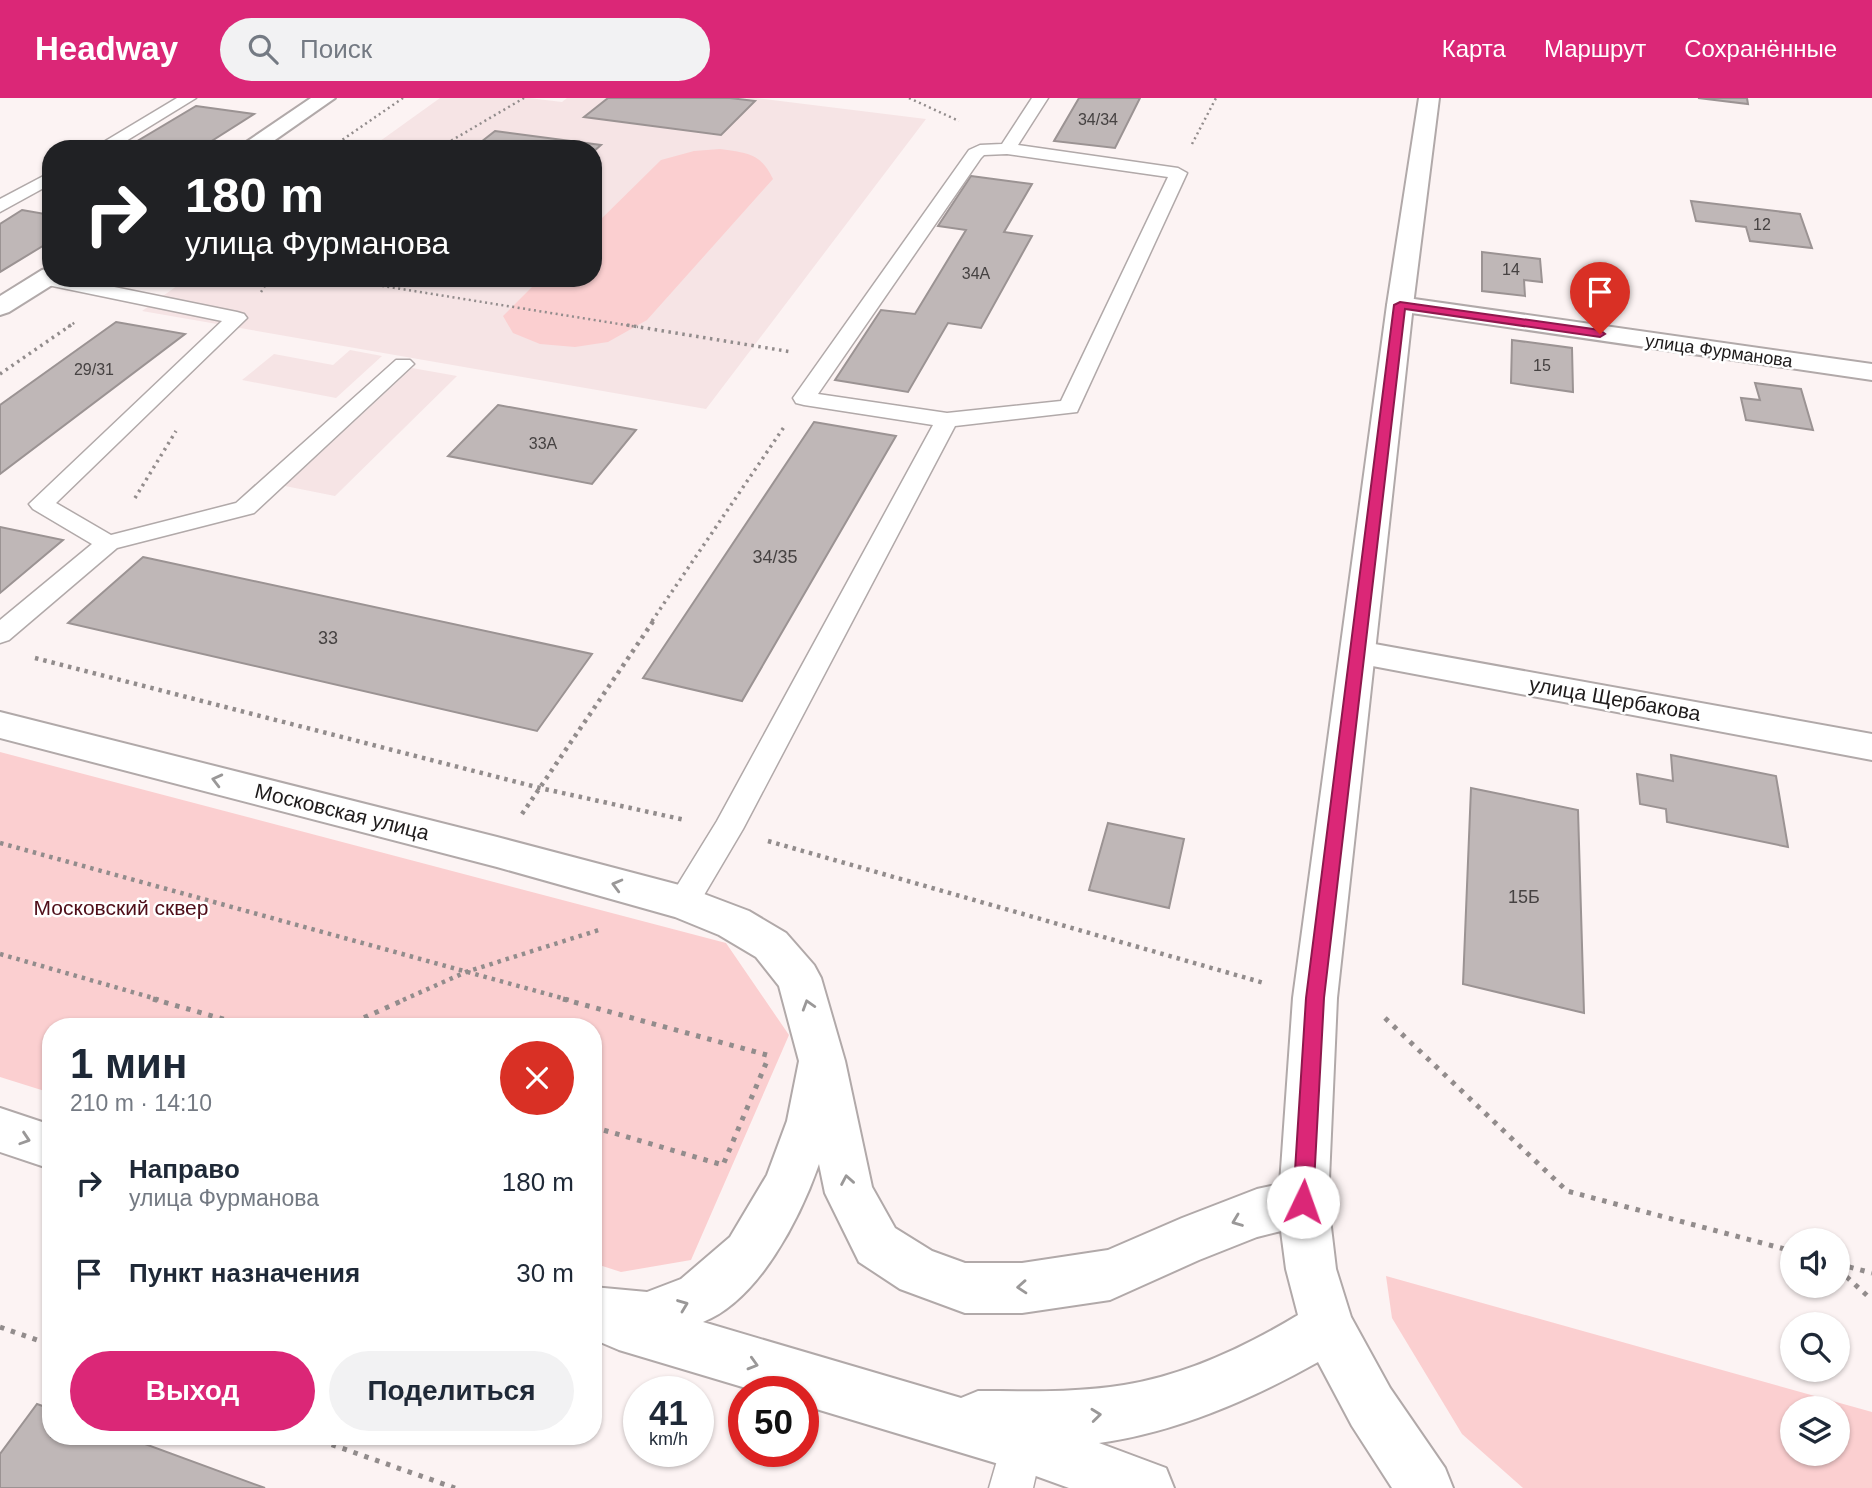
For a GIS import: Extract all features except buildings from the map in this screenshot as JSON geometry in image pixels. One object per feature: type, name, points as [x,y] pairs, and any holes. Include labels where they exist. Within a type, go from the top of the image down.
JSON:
[{"type":"main road","points":[[261,140],[325,98]]},
{"type":"main road","points":[[1425,1488],[1371,1407],[1328,1327],[1311,1269],[1303,1202],[1315,998],[1400,305],[1429,98]]},
{"type":"main road","points":[[0,307],[42,281]]},
{"type":"main road","name":"улица Фурманова","points":[[1400,305],[1872,372]]},
{"type":"main road","name":"улица Щербакова","points":[[1358,653],[1872,747]]},
{"type":"main road","name":"Московская улица","points":[[0,725],[497,852],[683,903],[734,923],[771,945],[799,978],[822,1061],[849,1193],[877,1245],[918,1271],[965,1288],[1021,1287],[1110,1275],[1182,1242],[1257,1213],[1303,1202]]},
{"type":"main road","points":[[602,1316],[647,1318],[698,1299],[748,1254],[787,1186],[810,1121],[822,1061]]},
{"type":"main road","points":[[0,1130],[42,1144]]},
{"type":"main road","points":[[602,1318],[939,1419],[1020,1450],[1146,1488]]},
{"type":"main road","points":[[1020,1450],[1098,1416],[1176,1400],[1283,1355],[1328,1327]]},
{"type":"lane","points":[[116,140],[188,98]]},
{"type":"lane","points":[[1007,149],[1040,98]]},
{"type":"lane","points":[[980,149],[1007,149],[1178,173],[1069,407],[947,420],[804,398],[975,153],[980,149]]},
{"type":"lane","points":[[0,207],[42,182]]},
{"type":"lane","points":[[95,287],[237,318],[41,504],[108,543]]},
{"type":"lane","points":[[0,634],[108,543],[245,508],[403,364]]},
{"type":"lane","points":[[683,903],[728,829],[947,420]]},
{"type":"path","points":[[342,140],[403,98]]},
{"type":"path","points":[[453,140],[524,98]]},
{"type":"path","points":[[1178,173],[1216,98]]},
{"type":"path","points":[[389,287],[831,358]]},
{"type":"path","points":[[0,374],[119,292]]},
{"type":"path","points":[[497,852],[804,398]]},
{"type":"path","points":[[27,656],[540,788],[728,829],[1265,984]]},
{"type":"path","points":[[0,843],[769,1055],[723,1165],[602,1130]]},
{"type":"path","points":[[363,1018],[466,972],[683,903]]},
{"type":"path","points":[[0,954],[220,1018]]},
{"type":"path","points":[[1385,1018],[1567,1191],[1780,1248]]},
{"type":"path","points":[[1850,1268],[1872,1273]]},
{"type":"path","points":[[1850,1278],[1872,1300]]},
{"type":"path","points":[[0,1327],[42,1342]]},
{"type":"path","points":[[333,1445],[455,1488]]},
{"type":"shaded area","points":[[440,98],[529,98],[562,102],[567,98],[756,98],[926,119],[706,409],[142,311],[175,287],[602,287],[602,140],[382,140]]},
{"type":"shaded area","points":[[350,350],[382,356],[336,398],[242,380],[274,354],[333,365]]},
{"type":"shaded area","points":[[412,368],[457,376],[335,496],[285,486]]},
{"type":"green space","points":[[720,149],[752,156],[763,164],[773,179],[647,320],[608,342],[575,347],[540,344],[513,333],[503,316],[532,287],[602,287],[602,218],[661,160],[694,151]]},
{"type":"green space","name":"Московский сквер","points":[[0,752],[726,943],[789,1035],[691,1260],[621,1272],[602,1266],[602,1018],[42,1018],[42,1090],[0,1077]]},
{"type":"green space","points":[[1386,1276],[1815,1396],[1780,1396],[1780,1466],[1850,1466],[1850,1406],[1872,1412],[1872,1488],[1523,1488],[1462,1434],[1392,1318]]},
{"type":"route","points":[[1303,1202],[1315,998],[1400,305],[1600,334]]}]
